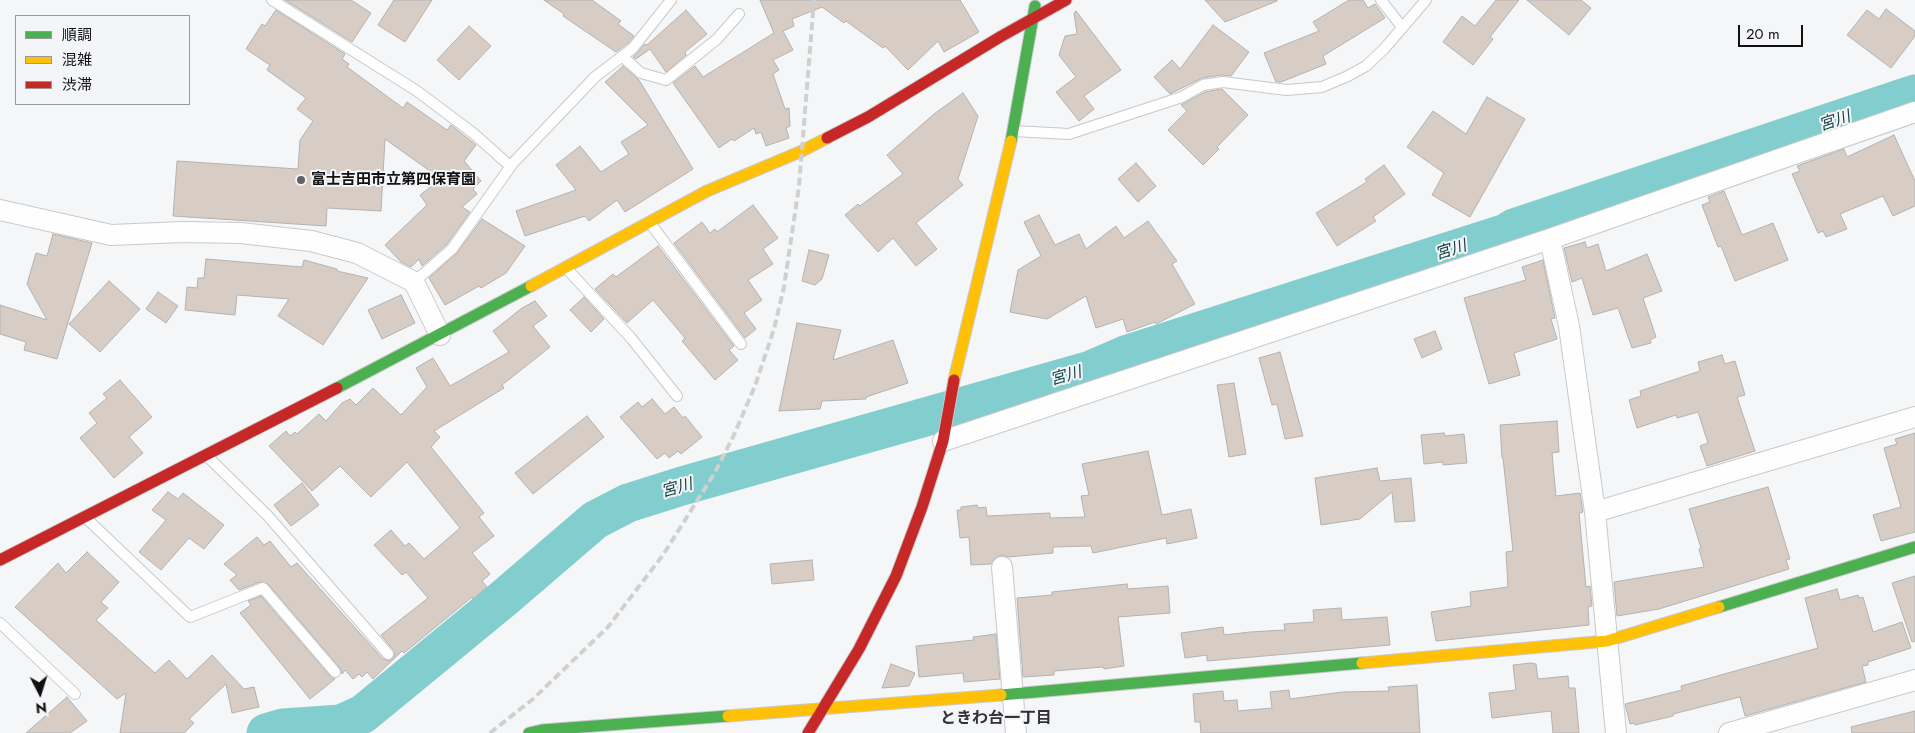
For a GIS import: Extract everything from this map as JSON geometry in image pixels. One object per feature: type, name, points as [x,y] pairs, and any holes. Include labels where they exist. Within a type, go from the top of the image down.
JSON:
[{"type":"street","points":[[808,733],[859,649],[896,576],[922,507],[944,433],[954,382],[1013,131],[1036,0]]},
{"type":"street","points":[[0,560],[440,335],[707,191],[802,151],[868,117],[1066,0]]},
{"type":"street","points":[[944,433],[1550,239],[1915,112]]},
{"type":"street","points":[[0,210],[111,235],[182,232],[241,233],[311,241],[357,253],[414,282],[440,335]]},
{"type":"street","points":[[1550,239],[1569,326],[1595,512],[1616,733]]},
{"type":"street","points":[[1595,512],[1915,416]]},
{"type":"street","points":[[529,733],[537,730],[1013,694],[1607,641],[1915,547]]},
{"type":"street","points":[[1002,567],[1016,733]]},
{"type":"street","points":[[1729,733],[1915,680]]},
{"type":"lane","points":[[272,0],[417,91],[473,133],[510,166]]},
{"type":"lane","points":[[414,282],[452,249],[510,166],[595,77],[633,48],[671,0]]},
{"type":"lane","points":[[1381,0],[1402,27]]},
{"type":"lane","points":[[1013,131],[1069,134],[1182,97],[1203,86],[1223,82],[1287,90],[1322,88],[1366,66],[1426,0]]},
{"type":"lane","points":[[622,57],[641,73],[666,80],[717,39],[739,14]]},
{"type":"lane","points":[[649,222],[741,344]]},
{"type":"lane","points":[[566,267],[630,338],[677,396]]},
{"type":"lane","points":[[206,454],[268,516],[388,654]]},
{"type":"lane","points":[[85,517],[190,617],[263,588],[335,672]]},
{"type":"lane","points":[[0,623],[75,694]]},
{"type":"building","points":[[285,0],[351,0],[371,13],[352,42]]},
{"type":"building","points":[[394,0],[432,0],[405,42],[378,25]]},
{"type":"building","points":[[544,0],[592,0],[621,21],[618,24],[634,36],[616,52],[563,16],[564,14]]},
{"type":"building","points":[[760,0],[960,0],[979,32],[944,52],[938,41],[908,70],[885,46],[883,48],[846,21],[844,23],[822,7],[792,19],[794,26],[783,31],[793,50],[773,60],[779,70],[773,74],[785,109],[789,108],[790,126],[786,128],[789,138],[766,146],[761,132],[756,134],[754,128],[719,148],[673,83],[695,66],[703,77],[774,33]]},
{"type":"building","points":[[1205,0],[1277,0],[1277,1],[1225,22]]},
{"type":"building","points":[[1349,0],[1363,0],[1368,8],[1375,4],[1385,18],[1323,56],[1326,64],[1281,82],[1276,82],[1264,53],[1319,31],[1313,22]]},
{"type":"building","points":[[1496,0],[1519,0],[1490,37],[1493,39],[1473,65],[1443,42],[1462,16],[1475,26]]},
{"type":"building","points":[[1527,0],[1581,0],[1591,8],[1569,35]]},
{"type":"building","points":[[1886,9],[1915,31],[1915,36],[1891,68],[1847,35],[1867,10],[1879,19]]},
{"type":"building","points":[[276,10],[345,54],[342,59],[349,64],[347,67],[403,108],[407,102],[447,130],[451,125],[476,145],[464,161],[481,181],[473,189],[477,194],[462,207],[470,212],[447,244],[422,266],[419,259],[411,267],[401,262],[385,245],[427,205],[420,195],[441,179],[385,139],[381,211],[327,208],[326,226],[173,216],[177,161],[298,169],[300,140],[313,121],[297,109],[306,98],[267,70],[270,65],[246,49],[262,24],[265,26]]},
{"type":"building","points":[[686,10],[707,34],[685,52],[686,55],[666,72],[650,49],[636,59],[633,57],[645,44],[647,45]]},
{"type":"building","points":[[1076,11],[1121,70],[1084,96],[1094,109],[1079,121],[1056,92],[1076,77],[1059,55],[1065,36],[1077,34],[1074,13]]},
{"type":"building","points":[[1213,25],[1249,52],[1231,76],[1222,75],[1202,78],[1170,94],[1154,77],[1172,60],[1180,69]]},
{"type":"building","points":[[469,26],[491,46],[459,80],[437,60]]},
{"type":"building","points":[[623,66],[639,80],[693,169],[625,212],[617,200],[589,221],[585,216],[525,236],[516,211],[576,190],[556,165],[580,146],[601,172],[629,154],[621,142],[648,125],[605,82]]},
{"type":"building","points":[[1222,89],[1248,115],[1217,147],[1219,149],[1203,165],[1168,130],[1187,111],[1181,105],[1205,92]]},
{"type":"building","points":[[963,93],[978,116],[958,179],[963,185],[916,223],[937,249],[916,266],[893,238],[878,252],[845,215],[903,174],[887,155],[934,114]]},
{"type":"building","points":[[1487,97],[1525,119],[1470,217],[1432,195],[1444,173],[1407,147],[1433,111],[1466,134]]},
{"type":"building","points":[[1894,135],[1915,181],[1915,206],[1893,216],[1883,196],[1840,214],[1847,229],[1826,237],[1823,231],[1818,233],[1792,174],[1800,171],[1797,166],[1844,149],[1847,157]]},
{"type":"building","points":[[1136,163],[1156,186],[1138,202],[1118,179]]},
{"type":"building","points":[[1384,165],[1405,194],[1373,217],[1376,221],[1337,246],[1316,213],[1367,182],[1365,179]]},
{"type":"building","points":[[1724,191],[1742,235],[1773,223],[1788,260],[1735,281],[1721,246],[1718,247],[1702,205],[1710,202],[1708,197]]},
{"type":"building","points":[[753,205],[778,238],[763,249],[773,264],[748,280],[762,300],[744,313],[756,329],[745,338],[674,243],[702,222],[710,233],[715,229],[717,232]]},
{"type":"building","points":[[1039,215],[1055,245],[1079,234],[1086,249],[1116,226],[1124,238],[1148,221],[1177,261],[1172,264],[1195,304],[1156,324],[1155,322],[1127,332],[1123,319],[1096,328],[1086,296],[1047,319],[1010,312],[1018,270],[1041,256],[1024,222]]},
{"type":"building","points":[[482,219],[525,246],[506,273],[481,288],[479,286],[445,305],[429,278],[457,253]]},
{"type":"building","points":[[53,234],[92,243],[57,359],[24,350],[26,342],[0,334],[0,305],[47,320],[27,284],[36,253],[47,256]]},
{"type":"building","points":[[1585,242],[1587,248],[1598,244],[1606,271],[1647,254],[1662,291],[1643,298],[1656,337],[1650,340],[1651,343],[1632,348],[1618,308],[1593,315],[1582,278],[1572,282],[1564,248]]},
{"type":"building","points":[[658,246],[734,346],[729,350],[738,360],[715,380],[682,341],[685,338],[653,300],[627,323],[595,289],[613,274],[616,277]]},
{"type":"building","points":[[809,250],[829,255],[822,279],[815,285],[802,281]]},
{"type":"building","points":[[206,259],[302,267],[304,260],[337,269],[337,271],[368,278],[323,345],[278,316],[289,299],[237,295],[235,315],[185,310],[187,287],[197,288],[198,278],[204,278]]},
{"type":"building","points":[[1543,260],[1555,318],[1551,319],[1557,339],[1514,353],[1520,375],[1489,384],[1464,298],[1526,280],[1522,267]]},
{"type":"building","points":[[109,281],[140,309],[100,352],[69,324]]},
{"type":"building","points":[[158,292],[178,306],[166,323],[146,309]]},
{"type":"building","points":[[401,295],[415,323],[382,339],[368,310]]},
{"type":"building","points":[[584,297],[604,319],[591,332],[570,310]]},
{"type":"building","points":[[535,301],[547,316],[533,326],[550,347],[502,385],[504,388],[434,431],[440,437],[431,447],[484,513],[479,517],[494,536],[472,553],[490,574],[482,581],[487,587],[473,599],[472,597],[404,653],[402,651],[373,679],[367,672],[362,677],[359,674],[353,679],[345,670],[342,674],[340,668],[268,584],[260,582],[239,590],[230,580],[237,575],[224,564],[257,537],[264,545],[270,541],[291,567],[297,563],[383,659],[389,661],[394,657],[395,652],[381,635],[428,598],[406,572],[402,575],[374,545],[391,530],[405,546],[409,543],[424,559],[460,528],[407,462],[371,497],[340,466],[312,491],[269,446],[286,431],[290,436],[295,432],[297,434],[319,414],[326,421],[342,403],[350,399],[356,405],[373,388],[401,415],[427,387],[416,368],[433,358],[450,386],[466,377],[509,352],[493,331],[522,308]]},
{"type":"building","points":[[797,323],[841,330],[833,360],[893,340],[908,383],[866,397],[866,399],[822,401],[820,409],[779,411]]},
{"type":"building","points":[[1435,331],[1442,349],[1422,358],[1414,339]]},
{"type":"building","points":[[1280,352],[1303,436],[1285,439],[1277,404],[1272,405],[1259,358]]},
{"type":"building","points":[[1722,355],[1725,364],[1735,361],[1745,395],[1737,397],[1755,451],[1707,466],[1700,446],[1708,443],[1698,412],[1677,418],[1676,415],[1637,428],[1629,400],[1641,396],[1640,391],[1700,371],[1698,362]]},
{"type":"building","points":[[120,380],[152,417],[129,437],[143,453],[114,478],[80,438],[97,423],[89,413],[107,398],[103,394]]},
{"type":"building","points":[[1234,383],[1246,454],[1229,457],[1217,385]]},
{"type":"building","points":[[652,399],[665,414],[674,407],[683,418],[685,416],[702,437],[681,454],[678,451],[669,458],[665,453],[657,459],[620,417],[638,402],[642,407]]},
{"type":"building","points":[[587,416],[604,437],[533,494],[515,473]]},
{"type":"building","points":[[1557,421],[1559,452],[1552,453],[1556,496],[1580,493],[1583,512],[1579,513],[1586,587],[1590,586],[1592,606],[1588,607],[1589,625],[1436,641],[1431,612],[1471,606],[1470,592],[1508,587],[1506,552],[1513,551],[1500,425]]},
{"type":"building","points":[[1444,433],[1445,436],[1464,434],[1467,463],[1443,465],[1443,462],[1424,464],[1421,435]]},
{"type":"building","points":[[1915,433],[1915,532],[1881,541],[1873,515],[1901,507],[1884,448],[1897,444],[1895,439]]},
{"type":"building","points":[[1148,451],[1162,515],[1191,509],[1197,538],[1167,544],[1166,538],[1093,553],[1091,546],[1053,547],[1053,553],[1008,557],[1001,555],[995,558],[991,564],[971,565],[969,537],[960,538],[957,510],[961,510],[961,507],[977,505],[978,508],[986,507],[987,516],[1050,513],[1050,518],[1085,517],[1081,496],[1089,495],[1082,464]]},
{"type":"building","points":[[1377,468],[1380,481],[1411,478],[1415,521],[1395,522],[1392,492],[1360,519],[1321,525],[1315,478]]},
{"type":"building","points":[[302,483],[319,505],[291,526],[274,505]]},
{"type":"building","points":[[1768,487],[1790,559],[1786,560],[1789,569],[1659,609],[1617,616],[1614,582],[1704,567],[1699,549],[1701,548],[1689,509]]},
{"type":"building","points":[[168,492],[178,499],[183,493],[224,525],[204,549],[189,538],[161,570],[139,552],[166,520],[152,510]]},
{"type":"building","points":[[87,552],[119,582],[101,602],[108,608],[96,620],[155,673],[169,660],[187,679],[212,655],[244,689],[254,687],[259,707],[232,713],[226,684],[189,719],[194,723],[184,733],[120,733],[126,693],[117,699],[15,607],[58,563],[66,573]]},
{"type":"building","points":[[812,560],[814,580],[772,584],[770,564]]},
{"type":"building","points":[[1915,576],[1915,641],[1912,642],[1892,583]]},
{"type":"building","points":[[1127,584],[1128,589],[1168,586],[1170,613],[1118,617],[1124,666],[1104,669],[1103,667],[1054,671],[1054,675],[1023,677],[1017,598],[1052,595],[1052,592]]},
{"type":"building","points":[[1837,589],[1840,600],[1858,595],[1859,598],[1863,597],[1873,632],[1902,622],[1911,648],[1868,662],[1868,665],[1862,666],[1866,682],[1745,716],[1740,697],[1673,714],[1673,716],[1635,725],[1634,723],[1630,724],[1625,704],[1682,690],[1681,686],[1818,648],[1805,598]]},
{"type":"building","points":[[261,596],[330,676],[335,679],[310,699],[240,613],[251,605],[248,601]]},
{"type":"building","points":[[1341,608],[1342,620],[1387,617],[1390,645],[1207,661],[1207,655],[1185,658],[1181,633],[1223,627],[1224,635],[1285,630],[1284,624],[1314,622],[1313,610]]},
{"type":"building","points":[[996,634],[1000,679],[964,682],[963,673],[919,677],[916,646],[974,640],[973,637]]},
{"type":"building","points":[[891,664],[915,673],[909,686],[882,688]]},
{"type":"building","points":[[1536,664],[1538,679],[1568,676],[1569,688],[1575,688],[1579,733],[1553,733],[1551,711],[1492,718],[1489,693],[1516,690],[1513,665]]},
{"type":"building","points":[[1417,685],[1420,733],[1201,733],[1200,722],[1195,722],[1193,694],[1223,691],[1224,701],[1237,700],[1238,711],[1272,708],[1270,692],[1289,690],[1290,699],[1342,692],[1389,691],[1388,687]]},
{"type":"building","points":[[67,697],[87,721],[70,733],[26,733]]},
{"type":"building","points":[[1915,711],[1915,733],[1852,733],[1851,727]]},
{"type":"waterway","name":"宮川","points":[[266,733],[283,728],[341,724],[363,714],[503,599],[595,520],[628,503],[1091,370],[1128,354],[1506,233],[1514,228],[1915,94]]},
{"type":"railway","points":[[490,733],[533,699],[608,627],[663,555],[714,474],[733,437],[755,386],[774,329],[784,287],[799,186],[814,0]]},
{"type":"traffic: fast","points":[[1011,141],[1035,6]]},
{"type":"traffic: fast","points":[[337,388],[531,286]]},
{"type":"traffic: fast","points":[[1719,607],[1915,547]]},
{"type":"traffic: fast","points":[[1001,695],[1362,663]]},
{"type":"traffic: fast","points":[[529,733],[542,730],[728,716]]},
{"type":"traffic: slow","points":[[531,286],[707,191],[802,151],[827,138]]},
{"type":"traffic: slow","points":[[954,380],[1011,141]]},
{"type":"traffic: slow","points":[[1362,663],[1607,641],[1719,607]]},
{"type":"traffic: slow","points":[[728,716],[1001,695]]},
{"type":"traffic: jam","points":[[827,138],[868,117],[1000,37],[1066,0]]},
{"type":"traffic: jam","points":[[808,733],[859,649],[896,576],[922,507],[943,441],[954,380]]},
{"type":"traffic: jam","points":[[0,560],[337,388]]},
{"type":"place","name":"富士吉田市立第四保育園","points":[[301,180]]},
{"type":"district","name":"ときわ台一丁目","points":[[996,719]]}]
